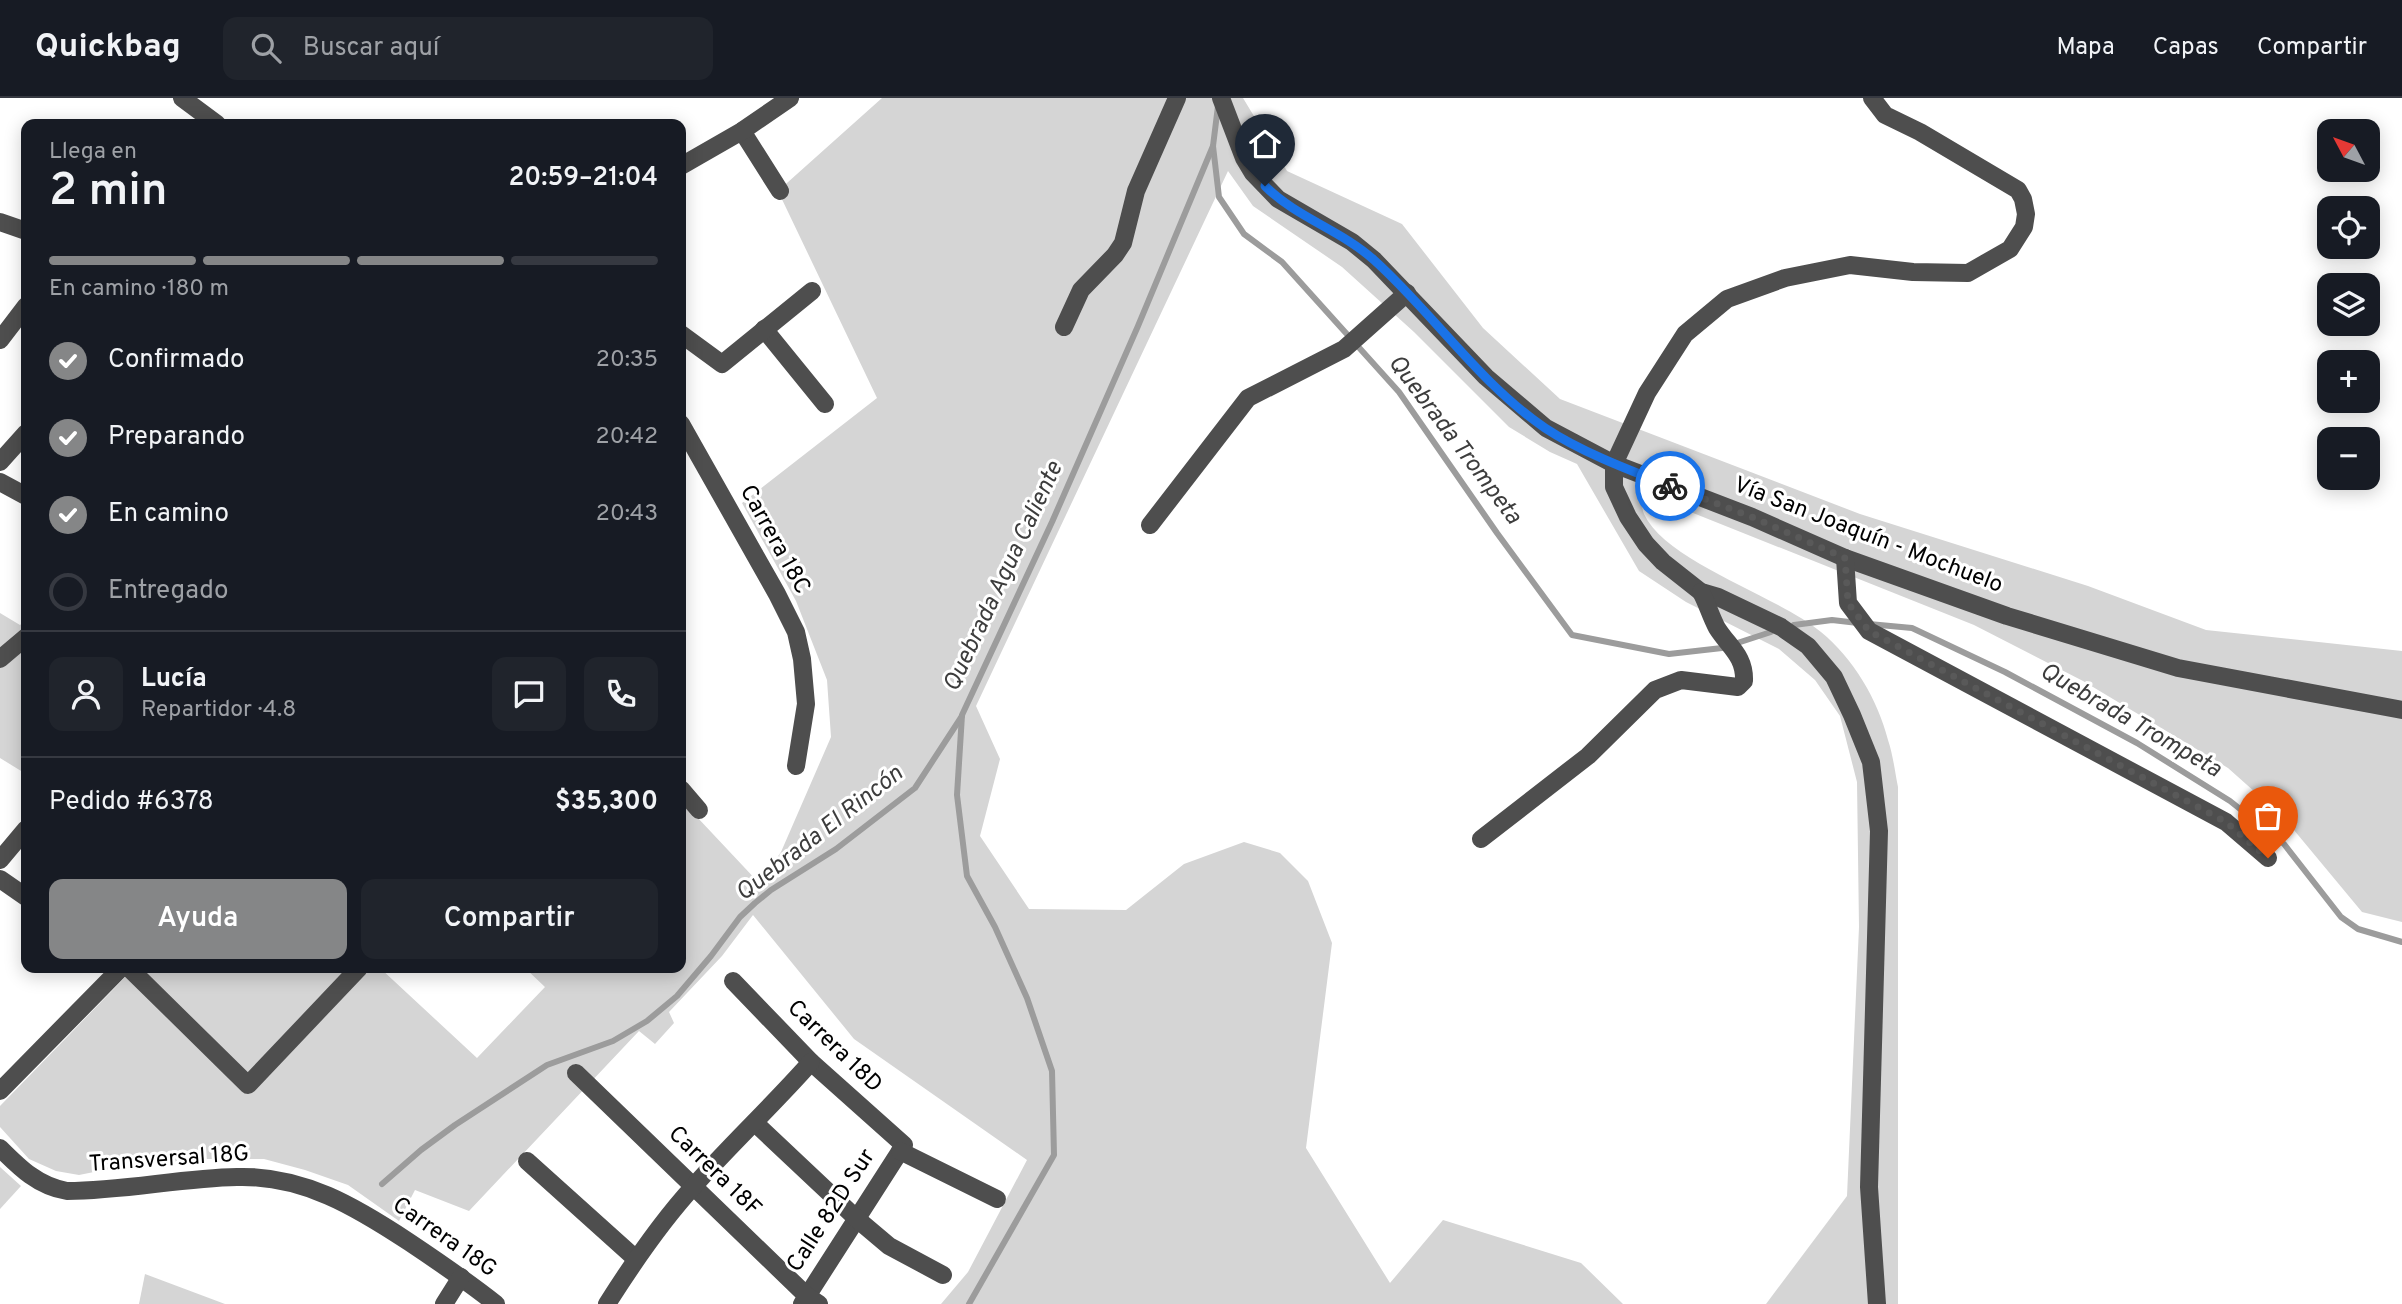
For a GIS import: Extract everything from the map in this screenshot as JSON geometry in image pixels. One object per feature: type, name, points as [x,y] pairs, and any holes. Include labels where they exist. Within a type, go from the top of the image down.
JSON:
[{"type":"street","points":[[182,98],[210,119]]},
{"type":"street","points":[[686,163],[742,131],[790,98]]},
{"type":"street","points":[[1064,327],[1081,290],[1123,243],[1136,191],[1177,98]]},
{"type":"street","name":"Vía San Joaquín - Mochuelo","points":[[1221,98],[1233,134],[1253,173],[1278,199],[1352,242],[1374,260],[1486,377],[1519,407],[1546,428],[1614,464],[1752,517],[1845,558],[2007,616],[2167,665],[2402,710]]},
{"type":"street","points":[[1872,98],[1885,115],[1920,132],[2018,190],[2026,214],[2024,227],[2010,248],[1968,273],[1913,272],[1850,265],[1785,278],[1727,299],[1685,334],[1647,393],[1614,464],[1614,488],[1628,517],[1646,544],[1663,562],[1701,592],[1718,597],[1781,627],[1808,646],[1834,677],[1871,762],[1879,831],[1869,1187],[1877,1304]]},
{"type":"street","points":[[742,131],[780,191]]},
{"type":"street","points":[[0,222],[21,229]]},
{"type":"street","points":[[686,338],[722,364],[812,291]]},
{"type":"street","points":[[1150,525],[1248,398],[1344,349],[1408,293]]},
{"type":"street","points":[[0,341],[21,313]]},
{"type":"street","points":[[765,329],[825,404]]},
{"type":"street","name":"Carrera 18C","points":[[686,433],[796,632],[806,688],[803,733],[796,766]]},
{"type":"street","points":[[0,462],[21,439]]},
{"type":"street","points":[[0,482],[21,493]]},
{"type":"street","points":[[1845,558],[1848,603],[1869,631],[2226,822],[2268,858]]},
{"type":"street","points":[[1481,839],[1588,755],[1656,691],[1681,680],[1738,687],[1744,681],[1745,669],[1718,628],[1701,592]]},
{"type":"street","points":[[1,659],[21,641]]},
{"type":"street","points":[[686,795],[699,810]]},
{"type":"street","points":[[0,860],[21,835]]},
{"type":"street","points":[[0,879],[21,894]]},
{"type":"street","points":[[0,1091],[116,973]]},
{"type":"street","points":[[134,973],[248,1084],[354,973]]},
{"type":"street","name":"Carrera 18D","points":[[733,981],[811,1062],[902,1148],[997,1199]]},
{"type":"street","points":[[607,1304],[636,1259],[693,1186],[811,1062]]},
{"type":"street","name":"Carrera 18F","points":[[576,1073],[809,1301]]},
{"type":"street","points":[[755,1123],[889,1246],[943,1275]]},
{"type":"street","name":"Transversal 18G","points":[[0,1148],[30,1176],[56,1189],[100,1190],[201,1179],[251,1177],[309,1187],[364,1212]]},
{"type":"street","name":"Calle 82D Sur","points":[[809,1301],[902,1148]]},
{"type":"street","points":[[527,1161],[636,1259]]},
{"type":"street","name":"Carrera 18G","points":[[364,1212],[461,1277],[496,1304]]},
{"type":"street","points":[[444,1304],[461,1277]]},
{"type":"shaded area","points":[[882,98],[1243,98],[1287,171],[1402,224],[1483,328],[1560,399],[1860,514],[2088,586],[2206,630],[2402,651],[2402,922],[2362,912],[2283,817],[2228,768],[2083,681],[1974,625],[1643,493],[1644,514],[1656,531],[1675,548],[1802,619],[1833,642],[1844,654],[1863,681],[1878,710],[1890,746],[1898,787],[1898,1304],[1766,1304],[1847,1196],[1859,927],[1857,782],[1840,716],[1815,680],[1779,649],[1686,602],[1639,571],[1577,464],[1550,452],[1509,427],[1414,332],[1342,267],[1253,206],[1228,171],[976,706],[1000,759],[980,836],[1029,909],[1126,910],[1184,864],[1244,842],[1280,853],[1308,881],[1332,943],[1306,1148],[1390,1283],[1443,1220],[1581,1263],[1623,1304],[941,1304],[968,1272],[1027,1160],[854,1039],[753,915],[722,956],[669,1012],[674,1023],[655,1044],[639,1031],[469,1211],[415,1190],[399,1221],[348,1185],[264,1159],[200,1159],[119,1167],[79,1175],[56,1171],[29,1159],[0,1127],[0,1106],[129,973],[385,973],[477,1058],[545,987],[530,973],[686,973],[686,805],[759,883],[781,852],[831,737],[827,680],[796,601],[742,503],[877,398],[778,191]]},
{"type":"shaded area","points":[[0,613],[21,624],[21,771],[0,758]]},
{"type":"shaded area","points":[[0,1167],[21,1186],[0,1209]]},
{"type":"shaded area","points":[[145,1274],[225,1304],[139,1304]]},
{"type":"waterway","name":"Quebrada Trompeta","points":[[1218,106],[1213,146],[1219,197],[1244,234],[1282,262],[1399,392],[1572,635],[1669,654],[1722,648],[1771,632]]},
{"type":"waterway","name":"Quebrada Agua Caliente","points":[[969,1304],[1054,1155],[1052,1071],[1027,998],[995,927],[967,876],[957,795],[962,715],[1052,522],[1213,146]]},
{"type":"waterway","name":"Quebrada Trompeta","points":[[1794,625],[1832,620],[1858,623]]},
{"type":"waterway","name":"Quebrada Trompeta","points":[[1869,624],[1912,628],[2005,672],[2137,743],[2230,801],[2284,844],[2341,917],[2358,929],[2402,942]]},
{"type":"waterway","name":"Quebrada El Rincón","points":[[382,1184],[455,1125],[547,1065],[613,1041],[647,1021],[677,996],[740,917],[755,903],[836,849],[915,788],[962,716]]},
{"type":"way so far","points":[[1670,486],[1752,517],[1845,558],[1848,603],[1869,631],[2226,822],[2268,858]]},
{"type":"route","points":[[1265,186],[1278,199],[1352,242],[1374,260],[1486,377],[1546,428],[1614,464],[1670,486]]}]
